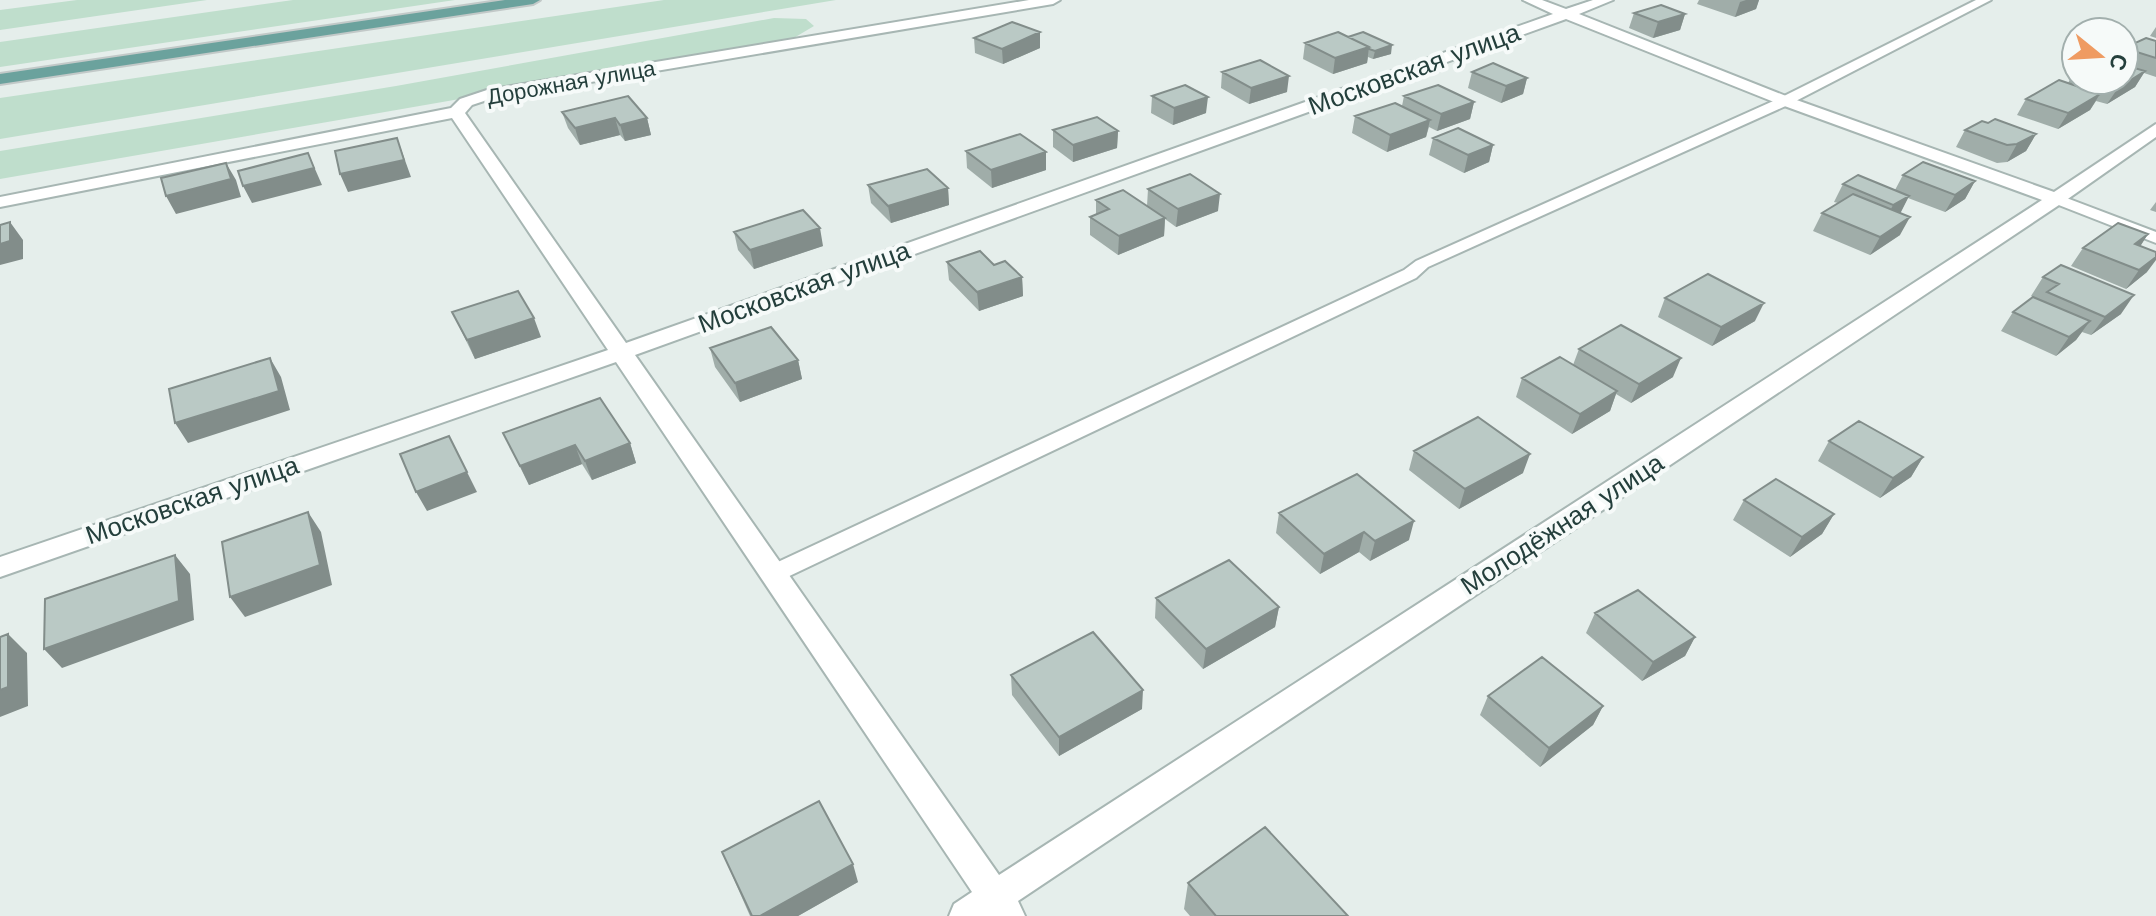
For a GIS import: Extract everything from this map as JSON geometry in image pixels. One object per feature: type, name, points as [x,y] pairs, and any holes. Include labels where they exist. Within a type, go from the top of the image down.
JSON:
[{"type":"main road","points":[[0,79],[533,0]]},
{"type":"street","name":"Дорожная улица","points":[[0,202],[456,112],[466,102],[487,95],[1053,0]]},
{"type":"street","points":[[1530,0],[1785,101],[2056,199]]},
{"type":"street","name":"Московская улица","points":[[0,567],[622,352],[1606,0]]},
{"type":"street","points":[[456,112],[1001,907]]},
{"type":"street","name":"Молодёжная улица","points":[[966,916],[1001,907],[2156,129]]},
{"type":"lane","points":[[773,574],[1410,274],[1422,264],[1785,101],[1985,0]]},
{"type":"lane","points":[[2056,199],[2156,238]]},
{"type":"green space","points":[[77,0],[207,0],[0,30],[0,10]]},
{"type":"green space","points":[[293,0],[455,0],[0,67],[0,42]]},
{"type":"green space","points":[[664,0],[836,0],[0,139],[0,98]]},
{"type":"green space","points":[[774,18],[806,19],[814,26],[787,42],[0,179],[0,151],[396,86]]},
{"type":"building","points":[[1661,5],[1685,14],[1658,22],[1634,13]]},
{"type":"building","points":[[1012,22],[1040,32],[1002,49],[974,38]]},
{"type":"building","points":[[1338,32],[1369,47],[1335,58],[1305,43]]},
{"type":"building","points":[[1363,32],[1392,45],[1375,51],[1348,37]]},
{"type":"building","points":[[2146,38],[2156,41],[2156,58],[2140,53],[2140,41]]},
{"type":"building","points":[[1260,60],[1289,76],[1251,88],[1222,72]]},
{"type":"building","points":[[1493,63],[1527,78],[1506,86],[1472,72]]},
{"type":"building","points":[[2059,80],[2060,96],[2097,96],[2068,113],[2026,99]]},
{"type":"building","points":[[1185,85],[1208,97],[1174,108],[1152,96]]},
{"type":"building","points":[[1438,85],[1474,102],[1441,114],[1404,96]]},
{"type":"building","points":[[628,96],[647,118],[620,125],[615,118],[575,128],[562,112]]},
{"type":"building","points":[[1395,103],[1430,120],[1390,135],[1355,116]]},
{"type":"building","points":[[1097,117],[1118,131],[1073,145],[1053,130]]},
{"type":"building","points":[[1995,119],[2036,134],[2017,144],[2007,145],[1965,130],[1982,121],[1988,123]]},
{"type":"building","points":[[1458,128],[1493,145],[1468,155],[1433,138]]},
{"type":"building","points":[[1020,134],[1046,152],[991,170],[966,151]]},
{"type":"building","points":[[397,138],[404,160],[340,174],[335,151]]},
{"type":"building","points":[[308,153],[314,168],[243,186],[238,171]]},
{"type":"building","points":[[1923,162],[1975,181],[1955,195],[1903,175]]},
{"type":"building","points":[[226,163],[231,179],[166,196],[161,178]]},
{"type":"building","points":[[927,169],[948,188],[888,206],[868,185]]},
{"type":"building","points":[[1190,174],[1220,194],[1178,209],[1148,189]]},
{"type":"building","points":[[1858,175],[1909,196],[1893,205],[1843,184]]},
{"type":"building","points":[[1123,190],[1165,218],[1119,236],[1090,217],[1109,209],[1096,200]]},
{"type":"building","points":[[1853,194],[1910,217],[1880,237],[1822,213]]},
{"type":"building","points":[[803,210],[820,228],[750,250],[734,232]]},
{"type":"building","points":[[10,222],[10,241],[0,244],[0,225]]},
{"type":"building","points":[[2118,223],[2148,234],[2135,244],[2156,252],[2156,257],[2139,270],[2083,248]]},
{"type":"building","points":[[980,251],[994,265],[1005,261],[1022,277],[977,292],[947,262]]},
{"type":"building","points":[[2061,265],[2134,295],[2105,317],[2047,292],[2059,284],[2043,277]]},
{"type":"building","points":[[1708,274],[1764,303],[1721,327],[1665,298]]},
{"type":"building","points":[[518,291],[534,318],[467,340],[452,312]]},
{"type":"building","points":[[2033,297],[2090,321],[2069,337],[2013,312]]},
{"type":"building","points":[[1621,325],[1681,358],[1639,384],[1579,349]]},
{"type":"building","points":[[771,327],[798,360],[735,383],[710,348]]},
{"type":"building","points":[[1560,357],[1617,391],[1580,414],[1522,378]]},
{"type":"building","points":[[270,358],[279,391],[175,423],[169,389]]},
{"type":"building","points":[[600,398],[630,443],[585,461],[575,445],[520,466],[503,433]]},
{"type":"building","points":[[1478,417],[1530,454],[1465,489],[1414,451]]},
{"type":"building","points":[[1859,421],[1923,457],[1893,478],[1829,441]]},
{"type":"building","points":[[449,436],[467,472],[416,492],[400,454]]},
{"type":"building","points":[[1357,474],[1414,521],[1375,541],[1364,532],[1324,554],[1279,513]]},
{"type":"building","points":[[1776,479],[1834,514],[1802,537],[1744,500]]},
{"type":"building","points":[[308,512],[320,565],[230,597],[222,542]]},
{"type":"building","points":[[175,555],[179,601],[44,649],[45,599]]},
{"type":"building","points":[[1229,560],[1279,607],[1206,649],[1156,598]]},
{"type":"building","points":[[1638,590],[1695,637],[1653,662],[1595,613]]},
{"type":"building","points":[[1093,632],[1143,690],[1059,737],[1011,675]]},
{"type":"building","points":[[8,634],[8,687],[0,690],[0,637]]},
{"type":"building","points":[[1542,657],[1603,706],[1549,748],[1488,696]]},
{"type":"building","points":[[819,801],[853,864],[760,916],[752,916],[722,852]]},
{"type":"building","points":[[1265,827],[1348,916],[1216,916],[1188,883]]}]
